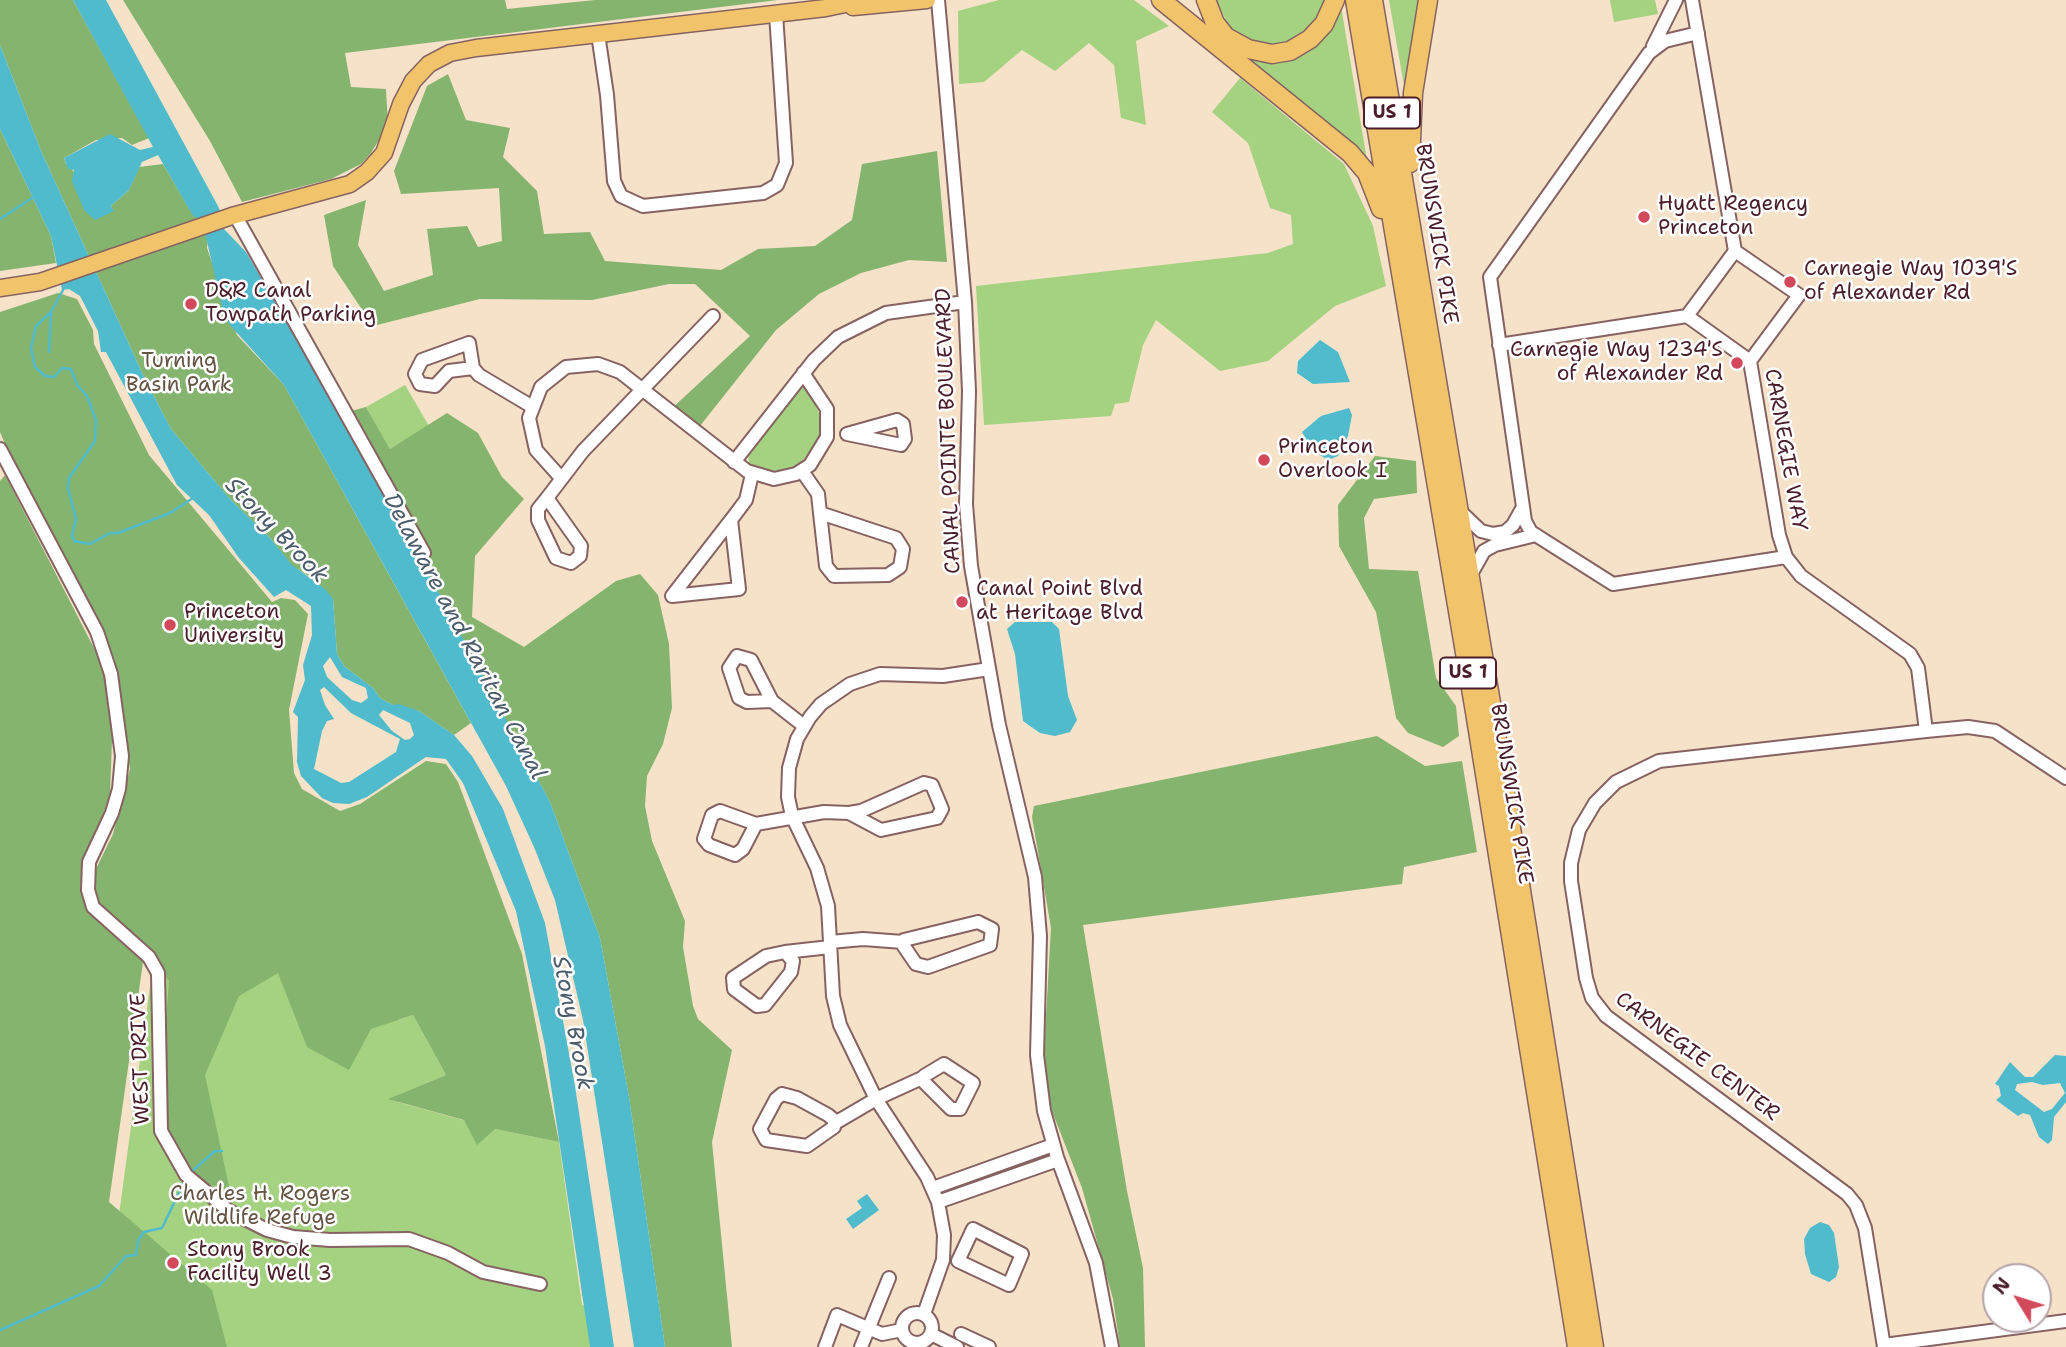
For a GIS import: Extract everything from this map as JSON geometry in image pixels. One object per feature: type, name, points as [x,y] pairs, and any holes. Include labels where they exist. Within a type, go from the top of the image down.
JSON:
[{"type":"highway","points":[[1161,0],[1357,160],[1375,189],[1403,280]]},
{"type":"highway","points":[[1206,0],[1215,23],[1226,37],[1248,49],[1272,54],[1290,51],[1310,39],[1324,24],[1335,0]]},
{"type":"highway","name":"BRUNSWICK PIKE","points":[[1355,0],[1577,1347]]},
{"type":"highway","name":"BRUNSWICK PIKE","points":[[1373,0],[1594,1347]]},
{"type":"highway","points":[[1412,226],[1410,119],[1428,0]]},
{"type":"main road","points":[[0,288],[47,279],[230,216],[335,189],[362,177],[388,146],[409,87],[424,69],[442,57],[476,48],[826,8],[864,0]]},
{"type":"main road","points":[[826,8],[872,7],[927,0]]},
{"type":"street","name":"CANAL POINTE BOULEVARD","points":[[937,0],[965,302],[969,391],[968,535],[1000,733],[1035,877],[1040,936],[1037,1055],[1053,1145],[1096,1264],[1112,1347]]},
{"type":"street","points":[[1676,0],[1649,53],[1493,272],[1490,284],[1522,507],[1527,527],[1536,535],[1601,580],[1620,585],[1786,557]]},
{"type":"street","points":[[1499,345],[1687,316],[1750,361],[1799,295],[1735,251],[1692,0]]},
{"type":"street","points":[[598,34],[607,95],[614,181],[621,196],[643,206],[763,194],[777,185],[786,163],[776,14]]},
{"type":"street","points":[[1649,53],[1665,41],[1698,33]]},
{"type":"street","points":[[230,216],[424,553]]},
{"type":"street","points":[[1687,316],[1735,251]]},
{"type":"street","points":[[734,462],[826,347],[869,319],[904,309],[965,302]]},
{"type":"street","points":[[547,498],[582,546],[580,556],[570,563],[556,558],[538,520],[538,509],[561,478],[640,388],[713,316]]},
{"type":"street","points":[[473,368],[449,370],[440,383],[430,388],[420,384],[415,374],[422,360],[469,343],[473,368],[479,375],[531,406]]},
{"type":"street","name":"CARNEGIE WAY","points":[[1750,361],[1779,534],[1786,557],[1801,576],[1910,654],[1918,668],[1926,731]]},
{"type":"street","points":[[561,478],[536,450],[529,428],[531,406],[548,379],[576,365],[608,367],[640,388],[734,462],[752,474],[774,479],[802,471],[818,457],[828,431],[823,399],[803,373]]},
{"type":"street","points":[[828,431],[847,434]]},
{"type":"street","name":"WEST DRIVE","points":[[0,449],[4,469],[97,632],[111,674],[121,745],[118,789],[112,813],[89,862],[88,890],[93,907],[149,957],[158,973],[162,1131],[188,1177],[229,1211],[267,1230],[293,1237],[330,1240],[409,1239],[448,1252],[483,1272],[540,1284]]},
{"type":"street","points":[[802,471],[818,494],[820,513],[826,566],[834,576],[888,575],[900,567],[903,549],[896,538],[820,513]]},
{"type":"street","points":[[731,520],[739,589],[672,596],[749,493],[752,474]]},
{"type":"street","points":[[1458,509],[1470,523],[1493,534],[1504,532],[1513,525],[1522,507]]},
{"type":"street","points":[[1469,577],[1484,551],[1495,545],[1536,535]]},
{"type":"street","points":[[924,1314],[943,1259],[944,1235],[938,1202],[933,1188],[876,1099],[840,1025],[833,996],[823,885],[792,816],[788,797],[789,768],[804,726],[835,693],[865,678],[898,672],[943,676],[989,669]]},
{"type":"street","points":[[772,701],[804,726]]},
{"type":"street","name":"CARNEGIE CENTER","points":[[1884,1346],[1865,1228],[1856,1205],[1847,1194],[1598,1008],[1586,978],[1571,863],[1579,830],[1595,803],[1616,782],[1644,766],[1669,760],[1926,731],[1968,727],[1995,731],[2066,778]]},
{"type":"street","points":[[756,824],[792,816],[862,811],[924,783],[932,785],[942,809],[937,818],[887,830],[874,828],[849,813]]},
{"type":"street","points":[[786,952],[793,961],[791,972],[765,1005],[757,1006],[734,989],[733,978],[766,956],[786,952],[830,944],[863,939],[902,942],[978,922],[988,925],[994,934],[986,949],[928,967],[911,960],[902,942]]},
{"type":"street","points":[[835,1123],[811,1105],[782,1094],[776,1099],[760,1134],[766,1140],[807,1146],[817,1141],[835,1123],[876,1099],[922,1078]]},
{"type":"street","points":[[933,1188],[1053,1145]]},
{"type":"street","points":[[938,1202],[1058,1160]]},
{"type":"street","points":[[943,1259],[958,1261],[1009,1285],[1021,1254],[972,1229],[958,1261]]},
{"type":"street","points":[[861,1347],[889,1278]]},
{"type":"street","points":[[924,1314],[932,1323],[931,1334],[925,1341],[914,1343],[904,1336],[902,1330],[908,1315],[924,1314]]},
{"type":"street","points":[[825,1347],[837,1315],[882,1334],[902,1330]]},
{"type":"street","points":[[1884,1346],[2066,1321]]},
{"type":"street","points":[[931,1334],[989,1347]]},
{"type":"green space","name":"Turning Basin Park","points":[[0,0],[73,0],[149,138],[132,145],[122,138],[96,140],[64,158],[66,164],[113,210],[111,206],[129,190],[139,167],[163,164],[193,215],[202,220],[208,238],[207,248],[237,335],[284,385],[471,723],[454,735],[419,711],[393,705],[380,698],[373,688],[344,666],[337,654],[333,599],[310,577],[292,566],[270,538],[230,499],[171,429],[144,377],[41,151],[0,45]]},
{"type":"green space","points":[[123,0],[505,0],[507,9],[595,0],[778,0],[345,53],[351,87],[386,89],[388,125],[371,153],[361,164],[331,179],[242,202],[210,141]]},
{"type":"green space","points":[[999,0],[1134,0],[1169,26],[1136,41],[1146,125],[1121,118],[1114,65],[1089,43],[1055,71],[1022,50],[984,82],[959,84],[958,11]]},
{"type":"green space","points":[[1216,0],[1326,0],[1321,17],[1297,42],[1260,46],[1230,28]]},
{"type":"green space","points":[[1389,0],[1420,0],[1406,97]]},
{"type":"green space","points":[[1610,0],[1655,0],[1658,14],[1614,22]]},
{"type":"green space","points":[[1341,6],[1368,166],[1241,55],[1291,57],[1324,37]]},
{"type":"green space","points":[[448,74],[466,120],[510,128],[503,157],[537,191],[544,234],[590,232],[605,261],[721,270],[758,249],[815,246],[852,220],[862,164],[937,151],[947,262],[909,260],[861,273],[819,294],[776,330],[696,431],[669,411],[750,336],[695,284],[669,284],[592,300],[480,299],[373,326],[333,266],[324,215],[366,200],[358,245],[384,291],[433,275],[427,229],[467,226],[478,247],[502,241],[499,188],[401,194],[394,171],[427,86]]},
{"type":"green space","points":[[1240,78],[1344,164],[1373,226],[1386,286],[1335,306],[1268,361],[1220,371],[1156,320],[1143,345],[1129,402],[1115,404],[1111,416],[984,425],[976,286],[1268,253],[1293,244],[1291,215],[1270,208],[1248,143],[1212,112]]},
{"type":"green space","points":[[0,129],[51,236],[56,263],[0,271]]},
{"type":"green space","name":"Princeton University","points":[[58,293],[77,299],[93,330],[94,344],[149,455],[272,602],[281,598],[295,600],[308,614],[289,710],[294,773],[302,789],[340,811],[360,804],[426,761],[446,764],[458,782],[522,954],[559,1142],[495,1129],[477,1145],[464,1120],[388,1099],[446,1075],[413,1015],[371,1029],[349,1070],[307,1047],[278,973],[239,996],[205,1075],[230,1191],[200,1181],[165,1139],[163,1063],[169,981],[136,939],[99,907],[91,879],[113,834],[130,769],[116,667],[17,473],[0,432],[0,312]]},
{"type":"green space","points":[[405,385],[429,426],[390,449],[366,407]]},
{"type":"green space","points":[[801,386],[809,391],[822,420],[818,442],[799,465],[782,475],[760,472],[749,465],[748,452]]},
{"type":"green space","points":[[366,407],[390,449],[447,413],[478,433],[502,477],[524,499],[475,556],[472,617],[524,647],[616,581],[640,574],[658,595],[669,644],[672,708],[663,744],[647,776],[645,806],[652,841],[685,921],[683,947],[693,1006],[698,1019],[732,1050],[712,1142],[732,1347],[665,1347],[629,1097],[600,938],[550,802],[340,414]]},
{"type":"green space","points":[[1375,456],[1416,461],[1417,493],[1374,499],[1364,518],[1369,569],[1418,571],[1436,678],[1456,706],[1459,736],[1443,747],[1408,733],[1396,718],[1376,612],[1339,546],[1338,505]]},
{"type":"green space","points":[[5,475],[114,687],[110,794],[80,885],[90,912],[143,962],[109,1202],[212,1290],[227,1347],[0,1347],[0,481]]},
{"type":"green space","points":[[1377,736],[1425,766],[1462,761],[1477,852],[1404,867],[1402,884],[1083,925],[1127,1191],[1143,1268],[1145,1347],[1120,1347],[1113,1299],[1082,1188],[1050,1106],[1044,1053],[1051,928],[1032,817],[1034,806]]},
{"type":"green space","name":"Charles H. Rogers Wildlife Refuge","points":[[154,957],[398,988],[399,1020],[413,1015],[446,1075],[398,1095],[398,1102],[495,1129],[559,1142],[582,1305],[588,1306],[595,1347],[171,1347],[110,1281]]},
{"type":"water","points":[[73,0],[106,0],[219,208],[224,229],[246,252],[375,473],[550,802],[600,938],[629,1097],[665,1347],[634,1347],[583,1020],[555,900],[534,847],[506,786],[284,385],[229,324],[223,311],[202,220],[193,216],[158,155],[142,162],[129,190],[111,206],[114,211],[95,220],[84,210],[72,181],[74,170],[68,169],[64,158],[110,134],[140,150],[153,147]]},
{"type":"water","name":"Stony Brook","points":[[0,45],[41,151],[144,377],[171,429],[230,499],[270,538],[292,565],[325,589],[333,599],[337,654],[344,666],[373,688],[380,698],[393,705],[399,704],[419,711],[454,735],[472,756],[503,809],[545,923],[575,1086],[614,1347],[590,1347],[545,1046],[516,911],[463,783],[446,759],[426,757],[367,797],[349,804],[333,803],[322,798],[301,776],[297,762],[298,717],[293,712],[305,680],[303,665],[312,635],[311,606],[286,590],[274,597],[239,558],[209,515],[177,485],[106,352],[101,352],[98,331],[80,296],[69,289],[62,290],[51,236],[0,129]],"holes":[[[330,657],[342,677],[366,688],[368,698],[361,703],[352,700],[327,677],[323,666]],[[324,687],[351,713],[400,739],[396,752],[349,782],[341,783],[314,769],[322,731],[327,721],[334,719],[320,690]],[[383,710],[410,723],[414,735],[405,740],[392,731],[379,715]]]},
{"type":"water","points":[[1320,340],[1338,352],[1350,382],[1313,384],[1297,373],[1298,361]]},
{"type":"water","points":[[1349,408],[1352,415],[1348,436],[1338,456],[1328,460],[1312,450],[1302,432],[1321,416]]},
{"type":"water","points":[[1015,622],[1052,622],[1059,629],[1068,696],[1077,720],[1070,732],[1055,736],[1040,733],[1023,721],[1015,654],[1007,629]]},
{"type":"water","points":[[2055,1055],[2066,1056],[2066,1102],[2054,1117],[2052,1140],[2048,1144],[2039,1137],[2030,1115],[2023,1113],[2018,1116],[1996,1100],[2001,1096],[1999,1086],[1995,1084],[2010,1062],[2025,1077],[2033,1077]],"holes":[[[2032,1082],[2043,1085],[2060,1083],[2065,1093],[2052,1109],[2044,1112],[2015,1090],[2017,1084]]]},
{"type":"water","points":[[867,1194],[879,1210],[853,1229],[846,1219],[862,1208],[857,1201]]},
{"type":"water","points":[[1820,1222],[1829,1225],[1834,1233],[1839,1267],[1836,1277],[1829,1282],[1811,1274],[1805,1254],[1804,1239],[1810,1228]]},
{"type":"waterway","points":[[0,219],[32,198]]},
{"type":"waterway","points":[[63,290],[51,312],[36,326],[31,348],[35,367],[45,376],[54,377],[62,368],[71,369],[77,385],[87,396],[96,420],[95,441],[69,478],[68,488],[76,519],[72,535],[74,541],[90,544],[110,533],[118,533],[170,513],[193,498]]},
{"type":"waterway","points":[[49,352],[51,313]]},
{"type":"waterway","points":[[190,1173],[215,1151],[222,1151]]},
{"type":"waterway","points":[[0,1330],[99,1286],[126,1256],[136,1255],[138,1241],[144,1232],[162,1228],[186,1178]]},
{"type":"place","name":"Hyatt Regency Princeton","points":[[1644,217]]},
{"type":"place","name":"Carnegie Way 1039'S of Alexander Rd","points":[[1790,282]]},
{"type":"place","name":"D&R Canal Towpath Parking","points":[[191,304]]},
{"type":"place","name":"Carnegie Way 1234'S of Alexander Rd","points":[[1737,363]]},
{"type":"place","name":"Princeton Overlook I","points":[[1264,460]]},
{"type":"place","name":"Canal Point Blvd at Heritage Blvd","points":[[962,602]]},
{"type":"place","name":"Princeton University","points":[[170,625]]},
{"type":"place","name":"Stony Brook Facility Well 3","points":[[173,1263]]},
{"type":"water label","name":"Delaware and Raritan Canal","points":[[464,637]]}]
